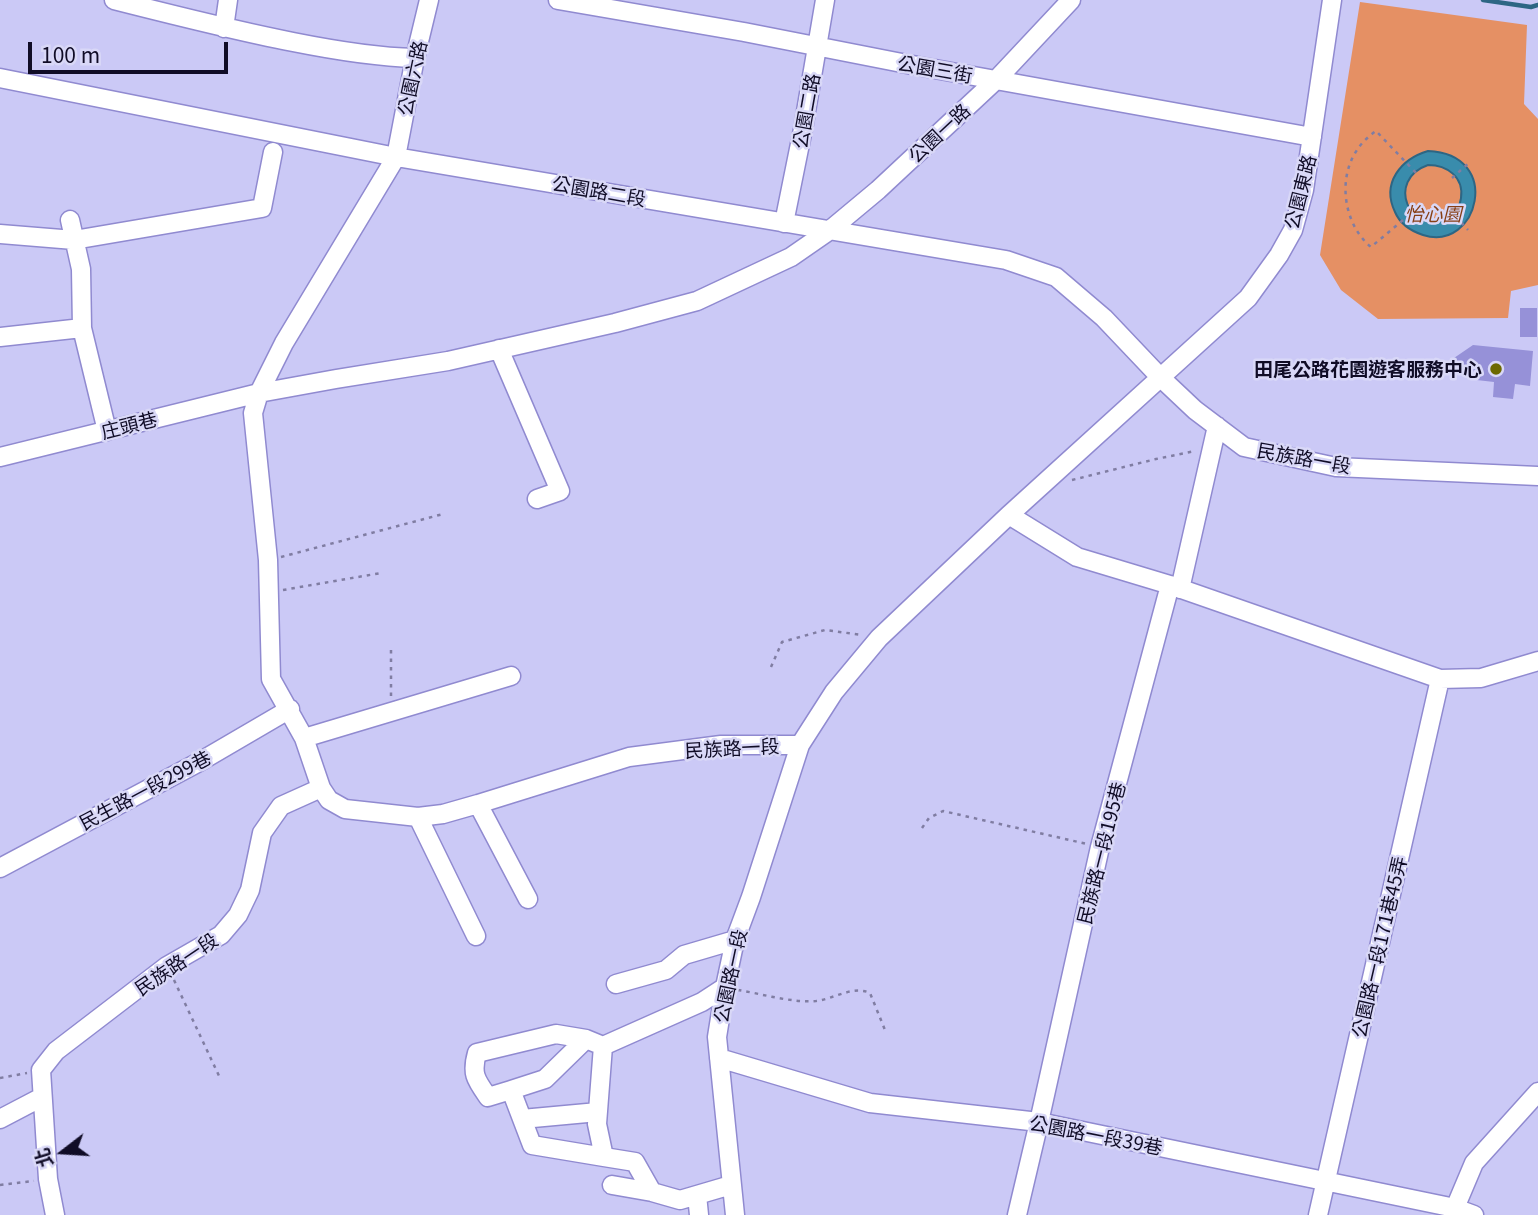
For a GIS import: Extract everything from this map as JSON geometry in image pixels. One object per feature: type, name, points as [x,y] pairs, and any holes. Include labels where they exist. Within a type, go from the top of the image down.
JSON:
[{"type":"street","points":[[114,0],[224,28],[316,47],[386,58],[415,58]]},
{"type":"street","points":[[224,28],[228,0]]},
{"type":"street","name":"公園六路","points":[[396,157],[429,0]]},
{"type":"street","name":"公園三街","points":[[558,0],[730,29],[1312,137]]},
{"type":"street","name":"公園二路","points":[[784,222],[825,0]]},
{"type":"street","name":"公園一路","points":[[499,349],[697,301],[791,257],[830,230],[878,190],[997,79],[1071,0]]},
{"type":"street","name":"公園東路","points":[[1160,377],[1248,298],[1279,255],[1293,230],[1304,190],[1332,0]]},
{"type":"street","name":"公園路二段","points":[[0,78],[396,157],[1006,260],[1056,276],[1104,318],[1160,377]]},
{"type":"street","points":[[0,233],[74,240],[262,208],[274,152]]},
{"type":"street","points":[[321,788],[304,738],[271,679],[268,560],[253,413],[259,393],[284,343],[396,157]]},
{"type":"street","points":[[69,220],[81,269],[82,328],[107,431]]},
{"type":"street","points":[[0,337],[82,328]]},
{"type":"street","points":[[499,349],[560,491],[537,499]]},
{"type":"street","name":"庄頭巷","points":[[0,457],[259,393],[448,361],[499,349]]},
{"type":"street","name":"民族路一段","points":[[41,1070],[56,1051],[167,966],[221,935],[238,915],[250,890],[262,833],[281,806],[321,788],[330,800],[345,808],[418,817],[443,814],[629,757],[720,746],[800,745],[834,692],[879,638],[1160,377],[1195,410],[1244,447],[1336,467],[1538,476]]},
{"type":"street","name":"民族路一段195巷","points":[[1017,1215],[1100,846],[1175,587],[1217,426]]},
{"type":"street","points":[[1009,515],[1077,556],[1440,679],[1481,678],[1538,661]]},
{"type":"street","points":[[304,738],[511,676]]},
{"type":"street","name":"公園路一段171巷45弄","points":[[1318,1215],[1440,679]]},
{"type":"street","name":"民生路一段299巷","points":[[0,868],[201,761],[290,709]]},
{"type":"street","name":"公園路一段","points":[[734,1215],[718,1037],[724,987],[735,940],[800,745]]},
{"type":"street","points":[[478,804],[527,899]]},
{"type":"street","points":[[418,817],[477,936]]},
{"type":"street","points":[[616,984],[666,970],[684,955],[735,940]]},
{"type":"street","points":[[594,1043],[556,1034],[477,1053],[473,1066],[476,1080],[488,1097],[545,1079],[569,1058],[594,1043],[702,1002],[724,987]]},
{"type":"street","points":[[594,1043],[597,1124],[604,1157]]},
{"type":"street","name":"公園路一段39巷","points":[[719,1058],[870,1103],[1039,1122],[1455,1208],[1474,1215]]},
{"type":"street","points":[[41,1070],[48,1179],[55,1215]]},
{"type":"street","points":[[511,1090],[532,1145],[635,1162],[652,1192]]},
{"type":"street","points":[[1455,1208],[1475,1163],[1538,1092]]},
{"type":"street","points":[[0,1119],[42,1097]]},
{"type":"street","points":[[522,1119],[598,1112]]},
{"type":"street","points":[[612,1185],[680,1200],[731,1185]]},
{"type":"street","points":[[697,1195],[699,1215]]},
{"type":"path","points":[[1416,209],[1371,247],[1361,239],[1349,213],[1346,195],[1350,163],[1357,150],[1376,131],[1418,175]]},
{"type":"path","points":[[1452,178],[1470,162]]},
{"type":"path","points":[[1450,210],[1468,230]]},
{"type":"path","points":[[1064,482],[1212,447]]},
{"type":"path","points":[[268,560],[443,514]]},
{"type":"path","points":[[269,592],[381,573]]},
{"type":"path","points":[[771,667],[782,642],[825,630],[879,638]]},
{"type":"path","points":[[391,650],[391,712]]},
{"type":"path","points":[[922,828],[929,818],[943,811],[1100,846]]},
{"type":"path","points":[[167,966],[220,1078]]},
{"type":"path","points":[[724,987],[800,1001],[818,1001],[862,989],[870,993],[885,1030]]},
{"type":"path","points":[[0,1078],[41,1070]]},
{"type":"path","points":[[0,1185],[48,1179]]},
{"type":"green space","name":"怡心園","points":[[1360,2],[1527,25],[1524,104],[1538,119],[1538,285],[1511,291],[1508,318],[1378,319],[1341,290],[1320,255]]},
{"type":"water","points":[[1428,151],[1452,156],[1467,168],[1474,184],[1475,201],[1469,217],[1458,230],[1442,237],[1423,235],[1406,226],[1397,216],[1391,201],[1390,191],[1396,174],[1402,166]],"holes":[[[1428,165],[1448,170],[1457,178],[1461,198],[1452,215],[1433,222],[1422,220],[1413,213],[1407,204],[1405,193],[1415,172]]]},
{"type":"building","points":[[1520,308],[1537,308],[1537,337],[1520,337]]},
{"type":"building","name":"田尾公路花園遊客服務中心","points":[[1473,345],[1533,351],[1530,386],[1515,384],[1513,399],[1493,397],[1494,382],[1468,379],[1454,358]]},
{"type":"waterway","points":[[1483,0],[1531,7],[1538,5]]},
{"type":"place","name":"田尾公路花園遊客服務中心","points":[[1496,369]]}]
